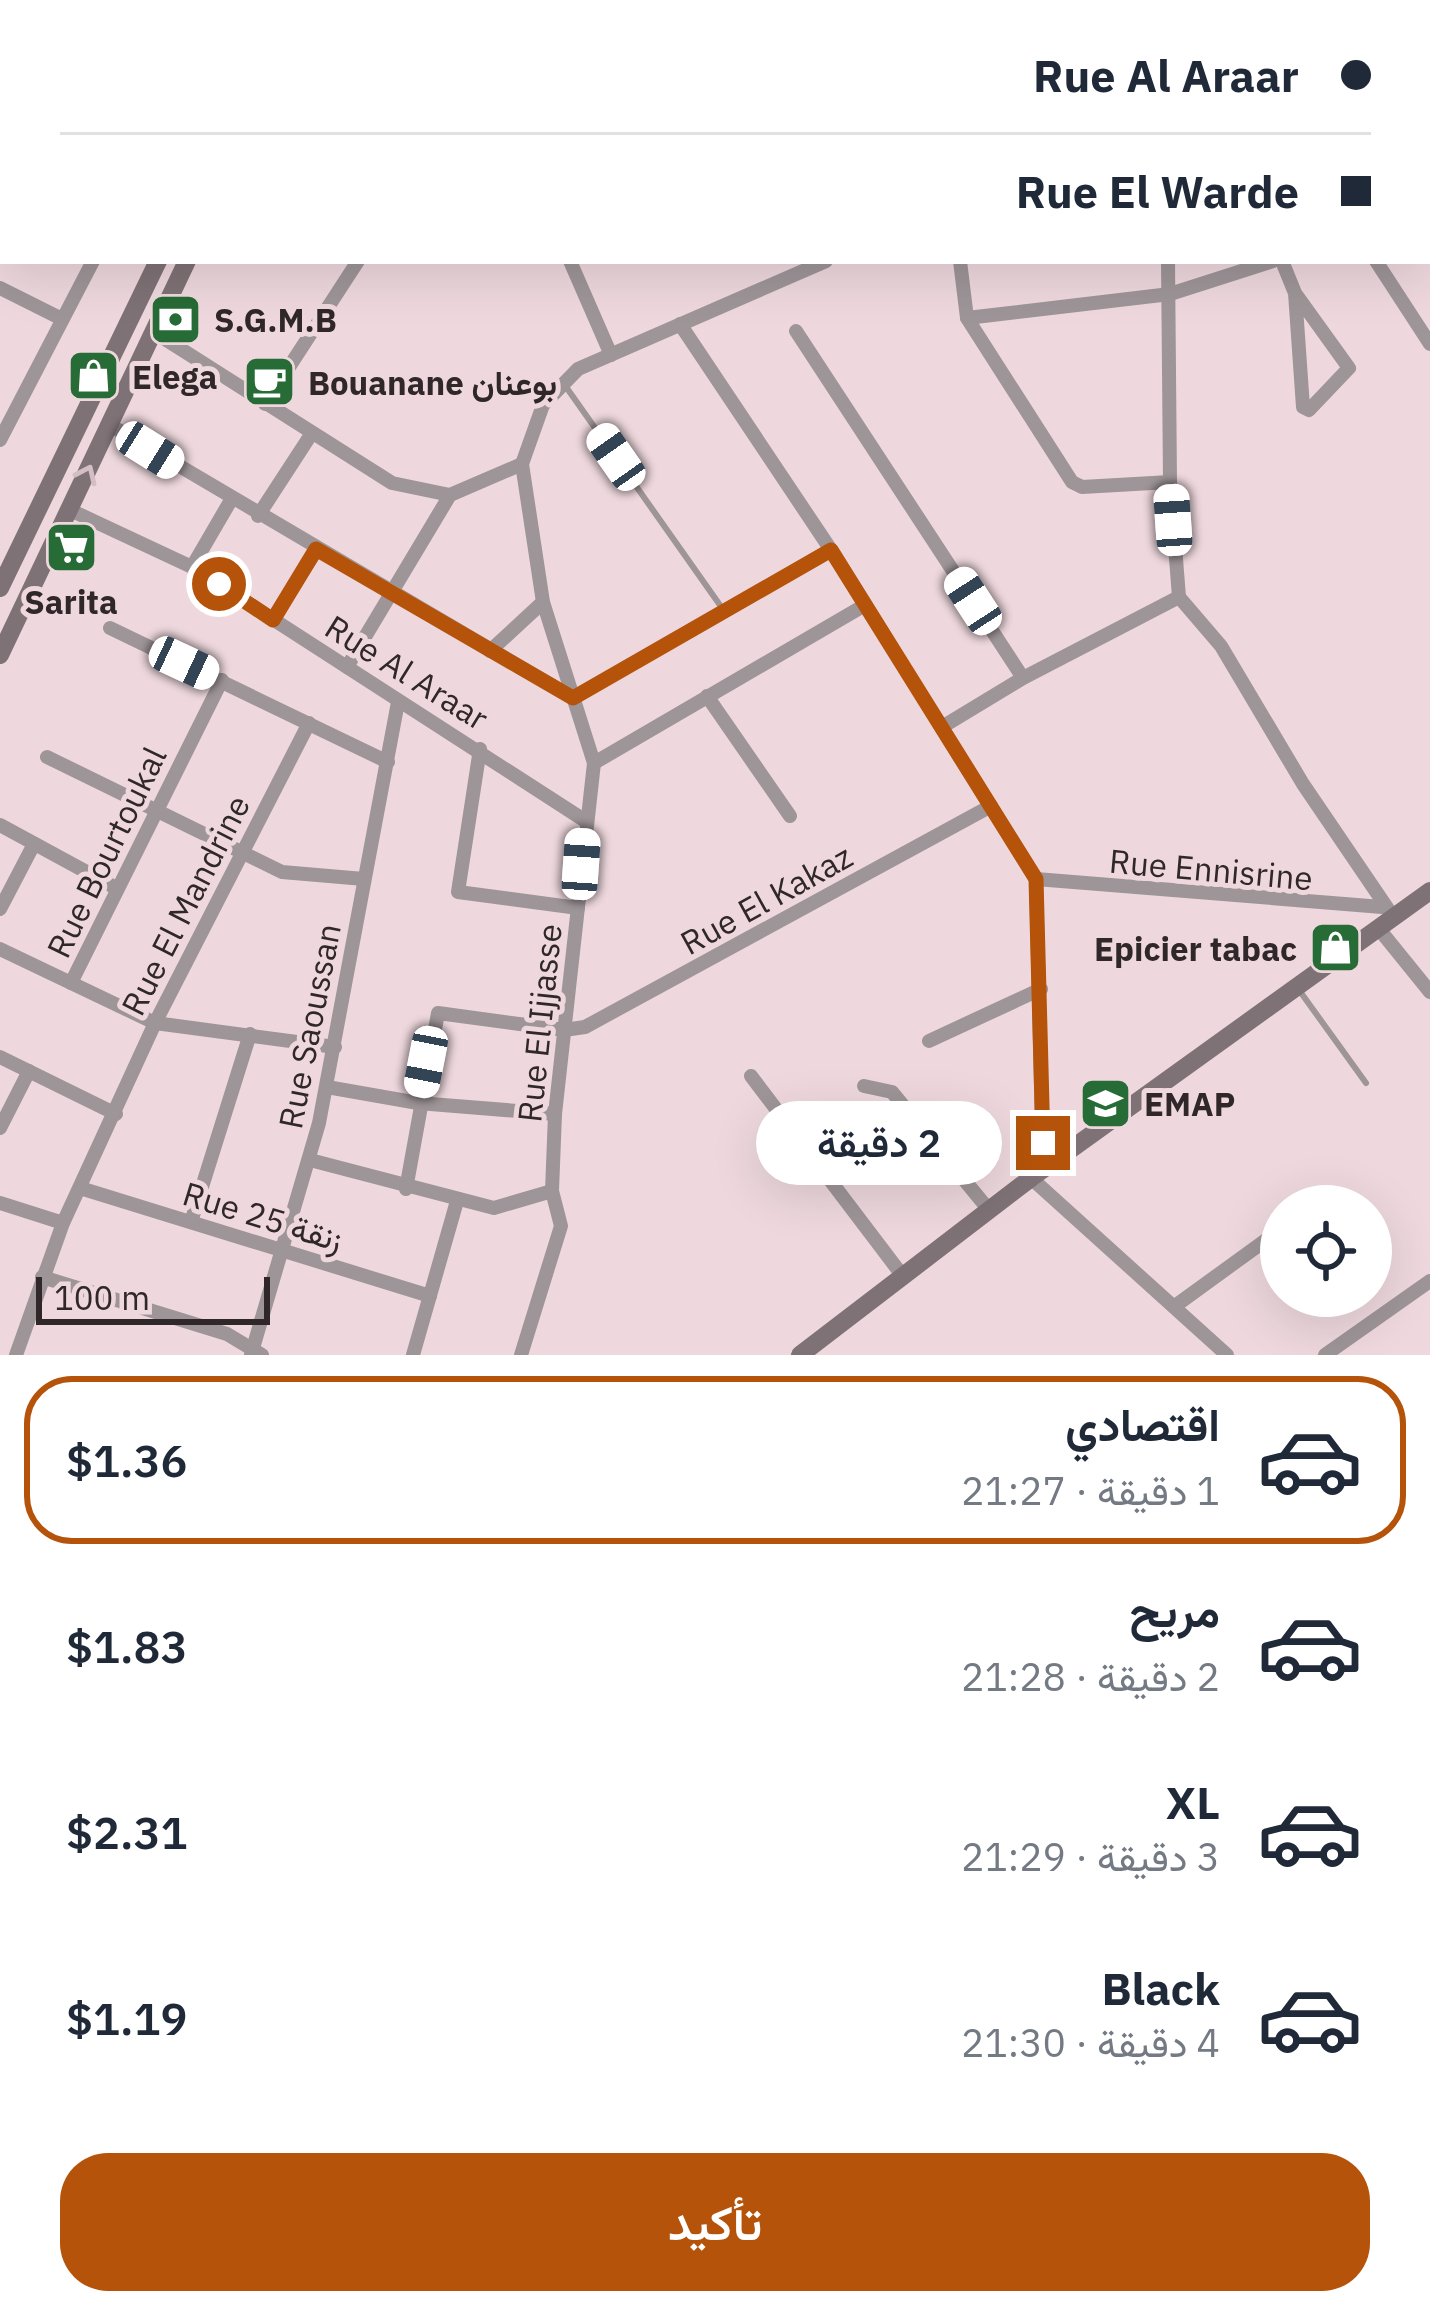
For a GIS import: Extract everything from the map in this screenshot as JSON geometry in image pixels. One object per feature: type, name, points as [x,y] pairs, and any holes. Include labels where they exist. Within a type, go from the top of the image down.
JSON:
[{"type":"main road","points":[[0,588],[157,264]]},
{"type":"main road","points":[[0,655],[187,264]]},
{"type":"main road","points":[[800,1355],[1385,918],[1430,892]]},
{"type":"street","points":[[0,437],[91,264]]},
{"type":"street","points":[[265,404],[356,264]]},
{"type":"street","points":[[571,264],[610,355]]},
{"type":"street","points":[[562,381],[610,355],[819,264]]},
{"type":"street","points":[[960,264],[968,318],[1072,482],[1082,487],[1170,482]]},
{"type":"street","points":[[1168,264],[1170,482],[1179,597],[1221,646],[1430,992]]},
{"type":"street","points":[[968,318],[1170,294],[1264,264]]},
{"type":"street","points":[[1283,264],[1294,293],[1349,368],[1309,410],[1303,406],[1294,293]]},
{"type":"street","points":[[1378,264],[1429,341]]},
{"type":"street","points":[[0,288],[62,319]]},
{"type":"street","points":[[680,324],[831,550],[1036,879],[1041,989],[1037,1174],[1228,1355]]},
{"type":"street","points":[[796,331],[1023,678]]},
{"type":"street","points":[[154,332],[392,483],[450,495],[522,464]]},
{"type":"street","name":"Rue El Ijjasse","points":[[521,1355],[561,1226],[552,1191],[555,1114],[584,820],[594,763],[543,602],[522,464],[538,412],[562,381]]},
{"type":"street","points":[[110,425],[391,596],[573,698],[831,550]]},
{"type":"street","points":[[258,516],[312,433]]},
{"type":"street","points":[[347,667],[450,495]]},
{"type":"street","points":[[192,567],[231,500]]},
{"type":"street","name":"Rue Al Araar","points":[[70,509],[192,567],[398,702],[480,748],[584,820]]},
{"type":"street","points":[[273,620],[316,549]]},
{"type":"street","points":[[941,728],[1023,678],[1179,597]]},
{"type":"street","points":[[490,651],[543,602]]},
{"type":"street","points":[[594,763],[865,605]]},
{"type":"street","points":[[110,628],[388,762]]},
{"type":"street","name":"Rue Bourtoukal","points":[[71,983],[222,680]]},
{"type":"street","points":[[707,697],[790,816]]},
{"type":"street","name":"Rue Saoussan","points":[[255,1353],[327,1087],[398,702]]},
{"type":"street","name":"Rue El Mandrine","points":[[16,1355],[63,1223],[155,1024],[309,723]]},
{"type":"street","points":[[480,748],[458,892],[578,908]]},
{"type":"street","points":[[47,757],[239,853],[292,874],[364,879]]},
{"type":"street","name":"Rue El Kakaz","points":[[564,1030],[585,1027],[730,952],[991,806]]},
{"type":"street","points":[[0,826],[116,888]]},
{"type":"street","points":[[0,909],[34,844]]},
{"type":"street","name":"Rue Ennisrine","points":[[1036,879],[1385,918]]},
{"type":"street","points":[[0,950],[155,1024],[335,1047]]},
{"type":"street","points":[[928,1041],[1041,989]]},
{"type":"street","points":[[406,1189],[438,1013],[564,1030]]},
{"type":"street","points":[[190,1222],[250,1034]]},
{"type":"street","points":[[0,1057],[116,1114]]},
{"type":"street","points":[[0,1128],[29,1071]]},
{"type":"street","points":[[751,1076],[902,1275]]},
{"type":"street","points":[[864,1086],[892,1092],[989,1210]]},
{"type":"street","points":[[327,1087],[418,1103],[555,1114]]},
{"type":"street","points":[[310,1160],[406,1189],[494,1208],[552,1191]]},
{"type":"street","name":"Rue 25 زنقة","points":[[80,1188],[430,1296]]},
{"type":"street","points":[[413,1355],[457,1202]]},
{"type":"street","points":[[0,1203],[63,1223]]},
{"type":"street","points":[[1175,1306],[1260,1244]]},
{"type":"street","points":[[41,1277],[227,1334],[255,1353]]},
{"type":"street","points":[[1325,1355],[1430,1281]]},
{"type":"lane","points":[[562,381],[723,610]]},
{"type":"lane","points":[[1297,987],[1366,1083]]},
{"type":"place","name":"S.G.M.B","points":[[175,319]]},
{"type":"place","name":"Elega","points":[[93,376]]},
{"type":"place","name":"Bouanane بوعنان","points":[[269,382]]},
{"type":"place","name":"Sarita","points":[[71,547]]},
{"type":"place","name":"Epicier tabac","points":[[1336,948]]},
{"type":"place","name":"EMAP","points":[[1105,1103]]},
{"type":"route","points":[[219,584],[273,620],[316,549],[573,698],[831,550],[1036,879],[1043,1143]]}]
